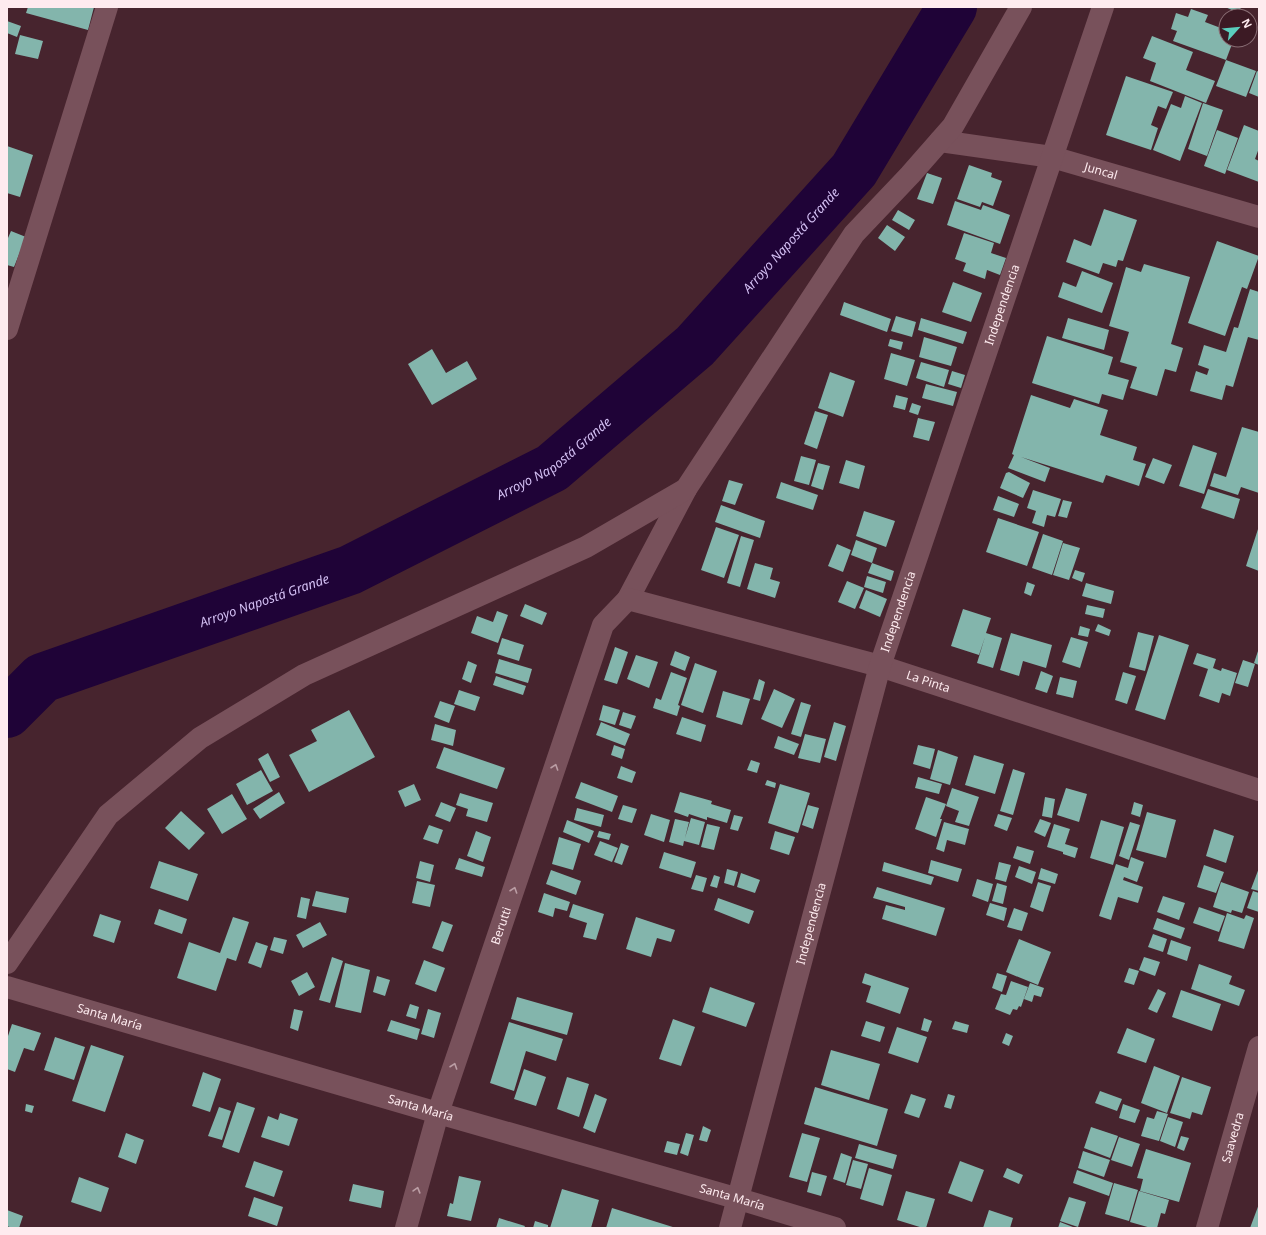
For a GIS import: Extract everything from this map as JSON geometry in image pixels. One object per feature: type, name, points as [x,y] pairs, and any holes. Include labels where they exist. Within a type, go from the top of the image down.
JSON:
[{"type":"street","points":[[7,328],[107,7]]},
{"type":"street","points":[[628,599],[686,489],[854,234],[910,175],[953,126],[1021,7]]},
{"type":"street","name":"Independencia","points":[[730,1228],[880,666],[1102,7]]},
{"type":"street","name":"Juncal","points":[[940,141],[1052,157],[1259,217]]},
{"type":"street","points":[[7,963],[108,815],[200,738],[304,675],[586,547],[686,489]]},
{"type":"street","name":"La Pinta","points":[[628,599],[880,666],[1259,790]]},
{"type":"street","name":"Berutti","points":[[406,1228],[438,1113],[603,625],[628,599]]},
{"type":"street","name":"Santa María","points":[[7,987],[834,1228]]},
{"type":"street","name":"Saavedra","points":[[1207,1228],[1259,1047]]},
{"type":"building","points":[[28,7],[94,7],[88,30],[26,13]]},
{"type":"building","points":[[1225,7],[1241,7],[1241,8]]},
{"type":"building","points":[[1191,9],[1208,15],[1205,22],[1218,27],[1218,48],[1230,48],[1226,60],[1173,41],[1177,31],[1171,29],[1176,13],[1188,17]]},
{"type":"building","points":[[7,21],[21,26],[17,37],[7,33]]},
{"type":"building","points":[[20,35],[43,41],[38,59],[15,54]]},
{"type":"building","points":[[1152,36],[1193,52],[1186,70],[1215,81],[1206,103],[1150,81],[1156,63],[1143,58]]},
{"type":"building","points":[[1226,60],[1256,71],[1246,97],[1216,86]]},
{"type":"building","points":[[1257,71],[1259,72],[1259,97],[1249,93]]},
{"type":"building","points":[[1126,76],[1173,92],[1166,109],[1158,106],[1151,125],[1158,128],[1151,150],[1106,135]]},
{"type":"building","points":[[1185,96],[1202,103],[1180,161],[1153,150],[1171,104],[1181,108]]},
{"type":"building","points":[[1203,103],[1223,110],[1207,156],[1188,149]]},
{"type":"building","points":[[1244,125],[1259,131],[1259,148],[1255,159],[1259,161],[1259,182],[1227,170]]},
{"type":"building","points":[[1217,130],[1238,138],[1225,174],[1204,166]]},
{"type":"building","points":[[7,146],[33,155],[20,197],[7,193]]},
{"type":"building","points":[[969,165],[992,173],[991,177],[1002,181],[993,206],[982,202],[980,207],[957,199]]},
{"type":"building","points":[[927,173],[942,178],[933,204],[917,199]]},
{"type":"building","points":[[955,201],[981,210],[983,205],[1010,215],[1000,244],[947,225]]},
{"type":"building","points":[[1104,209],[1137,220],[1123,261],[1118,260],[1116,267],[1103,263],[1099,274],[1066,262],[1074,239],[1091,246]]},
{"type":"building","points":[[898,210],[915,220],[909,230],[892,220]]},
{"type":"building","points":[[887,225],[905,237],[895,251],[878,238]]},
{"type":"building","points":[[11,231],[26,237],[14,267],[7,265],[7,238]]},
{"type":"building","points":[[964,233],[994,243],[991,253],[1006,258],[1000,275],[987,270],[985,279],[963,271],[966,263],[955,259]]},
{"type":"building","points":[[1217,241],[1259,256],[1247,289],[1242,287],[1225,336],[1188,323]]},
{"type":"building","points":[[1144,264],[1190,277],[1171,344],[1183,348],[1176,372],[1165,369],[1157,396],[1130,388],[1137,367],[1120,362],[1129,332],[1109,326],[1126,267],[1141,272]]},
{"type":"building","points":[[1082,271],[1113,283],[1102,313],[1058,297],[1063,282],[1076,287]]},
{"type":"building","points":[[953,282],[982,293],[971,322],[942,312]]},
{"type":"building","points":[[1250,289],[1259,292],[1259,340],[1248,337],[1233,387],[1226,385],[1222,400],[1190,391],[1196,371],[1207,375],[1209,369],[1198,365],[1204,345],[1226,352],[1234,327],[1238,328]]},
{"type":"building","points":[[844,302],[891,319],[887,332],[840,315]]},
{"type":"building","points":[[896,316],[916,322],[912,337],[891,331]]},
{"type":"building","points":[[921,318],[967,332],[963,344],[918,330]]},
{"type":"building","points":[[1068,318],[1109,330],[1104,350],[1062,338]]},
{"type":"building","points":[[1047,336],[1113,357],[1108,374],[1129,380],[1123,400],[1102,394],[1099,404],[1032,383]]},
{"type":"building","points":[[924,337],[957,347],[951,366],[919,357]]},
{"type":"building","points":[[890,339],[903,342],[901,350],[888,346]]},
{"type":"building","points":[[432,349],[446,373],[467,361],[477,379],[432,405],[408,364]]},
{"type":"building","points":[[891,353],[915,360],[907,386],[884,379]]},
{"type":"building","points":[[921,362],[949,370],[944,387],[916,378]]},
{"type":"building","points":[[952,371],[965,375],[961,388],[948,384]]},
{"type":"building","points":[[830,372],[855,381],[843,417],[818,408]]},
{"type":"building","points":[[926,384],[957,392],[953,406],[922,398]]},
{"type":"building","points":[[896,395],[908,398],[905,410],[893,407]]},
{"type":"building","points":[[1031,395],[1070,408],[1074,399],[1108,410],[1100,435],[1137,447],[1133,460],[1146,464],[1139,486],[1106,475],[1103,483],[1021,457],[1050,468],[1045,482],[1008,468],[1014,455],[1012,454]]},
{"type":"building","points":[[912,403],[921,406],[918,415],[909,412]]},
{"type":"building","points":[[815,411],[828,415],[817,449],[804,444]]},
{"type":"building","points":[[918,418],[935,422],[929,441],[913,437]]},
{"type":"building","points":[[1242,427],[1259,432],[1259,493],[1241,487],[1238,495],[1210,486],[1214,473],[1226,477]]},
{"type":"building","points":[[1193,445],[1217,453],[1204,494],[1179,486]]},
{"type":"building","points":[[801,456],[816,460],[809,485],[794,481]]},
{"type":"building","points":[[1153,458],[1172,465],[1164,484],[1145,477]]},
{"type":"building","points":[[846,460],[865,466],[859,489],[839,483]]},
{"type":"building","points":[[818,463],[830,466],[823,490],[811,486]]},
{"type":"building","points":[[1009,472],[1030,483],[1023,498],[1000,488],[1006,473]]},
{"type":"building","points":[[729,480],[743,484],[735,505],[722,501]]},
{"type":"building","points":[[781,482],[818,495],[813,510],[776,498]]},
{"type":"building","points":[[1208,489],[1240,499],[1234,519],[1201,508]]},
{"type":"building","points":[[1033,490],[1061,499],[1055,517],[1047,515],[1044,527],[1032,523],[1036,511],[1027,508]]},
{"type":"building","points":[[998,496],[1019,504],[1014,517],[993,510]]},
{"type":"building","points":[[1063,500],[1072,502],[1067,518],[1058,516]]},
{"type":"building","points":[[721,505],[765,521],[760,538],[715,522]]},
{"type":"building","points":[[864,511],[895,521],[886,547],[856,536]]},
{"type":"building","points":[[998,518],[1039,532],[1027,566],[986,552]]},
{"type":"building","points":[[1259,526],[1259,571],[1246,566]]},
{"type":"building","points":[[716,527],[739,535],[724,578],[701,570]]},
{"type":"building","points":[[1043,534],[1063,541],[1052,575],[1032,568]]},
{"type":"building","points":[[741,536],[754,540],[740,587],[727,583]]},
{"type":"building","points":[[856,540],[877,548],[872,563],[851,555]]},
{"type":"building","points":[[1063,543],[1080,548],[1069,580],[1053,575]]},
{"type":"building","points":[[837,544],[851,550],[843,572],[828,566]]},
{"type":"building","points":[[755,563],[773,568],[770,579],[780,582],[775,598],[747,589]]},
{"type":"building","points":[[872,563],[894,571],[891,581],[868,573]]},
{"type":"building","points":[[1075,570],[1085,573],[1082,582],[1072,578]]},
{"type":"building","points":[[867,576],[886,582],[883,593],[864,587]]},
{"type":"building","points":[[847,581],[864,588],[855,609],[838,602]]},
{"type":"building","points":[[1027,582],[1035,585],[1031,596],[1024,593]]},
{"type":"building","points":[[1086,583],[1114,591],[1111,604],[1082,596]]},
{"type":"building","points":[[866,590],[887,599],[880,617],[859,608]]},
{"type":"building","points":[[525,604],[547,613],[542,625],[520,616]]},
{"type":"building","points":[[1087,605],[1105,609],[1103,618],[1085,614]]},
{"type":"building","points":[[963,609],[991,618],[986,633],[1002,638],[993,668],[977,663],[985,637],[979,655],[951,646]]},
{"type":"building","points":[[497,611],[508,615],[498,643],[471,633],[477,616],[493,622]]},
{"type":"building","points":[[1098,624],[1111,630],[1109,636],[1095,631]]},
{"type":"building","points":[[1080,626],[1090,629],[1088,637],[1078,635]]},
{"type":"building","points":[[1138,632],[1154,636],[1145,671],[1129,667]]},
{"type":"building","points":[[1011,633],[1052,645],[1046,668],[1023,661],[1019,676],[1000,670]]},
{"type":"building","points":[[1159,635],[1189,645],[1165,720],[1135,710]]},
{"type":"building","points":[[1071,637],[1088,642],[1080,668],[1062,662]]},
{"type":"building","points":[[502,638],[524,645],[519,661],[497,654]]},
{"type":"building","points":[[615,647],[628,652],[617,684],[604,680]]},
{"type":"building","points":[[1259,648],[1259,665],[1254,663]]},
{"type":"building","points":[[675,651],[690,657],[685,671],[670,665]]},
{"type":"building","points":[[1197,653],[1216,659],[1213,668],[1221,671],[1222,668],[1237,673],[1230,696],[1222,693],[1219,703],[1199,696],[1208,669],[1193,664]]},
{"type":"building","points":[[636,655],[658,662],[649,688],[627,679]]},
{"type":"building","points":[[499,659],[532,669],[528,683],[495,673]]},
{"type":"building","points":[[1243,660],[1255,664],[1248,687],[1235,683]]},
{"type":"building","points":[[468,661],[477,665],[471,683],[462,679]]},
{"type":"building","points":[[695,663],[717,671],[703,713],[681,705]]},
{"type":"building","points":[[1041,671],[1053,676],[1047,693],[1035,689]]},
{"type":"building","points":[[671,672],[687,678],[678,705],[680,706],[677,716],[653,708],[656,698],[661,700]]},
{"type":"building","points":[[1123,672],[1136,676],[1127,704],[1115,700]]},
{"type":"building","points":[[496,676],[526,686],[523,695],[493,685]]},
{"type":"building","points":[[1060,677],[1077,681],[1073,698],[1056,694]]},
{"type":"building","points":[[759,679],[765,682],[760,701],[753,699]]},
{"type":"building","points":[[774,689],[795,699],[782,728],[761,719]]},
{"type":"building","points":[[459,690],[480,697],[475,711],[454,704]]},
{"type":"building","points":[[723,691],[750,699],[742,725],[716,717]]},
{"type":"building","points":[[440,701],[455,706],[449,723],[434,717]]},
{"type":"building","points":[[801,702],[811,705],[801,737],[791,734]]},
{"type":"building","points":[[603,705],[620,710],[615,725],[599,720]]},
{"type":"building","points":[[349,710],[375,757],[309,792],[289,755],[317,741],[311,730]]},
{"type":"building","points":[[623,712],[636,716],[631,729],[619,725]]},
{"type":"building","points":[[682,717],[706,725],[701,742],[676,734]]},
{"type":"building","points":[[601,722],[630,734],[625,746],[596,735]]},
{"type":"building","points":[[834,722],[846,726],[836,761],[824,757]]},
{"type":"building","points":[[435,724],[456,730],[453,746],[431,740]]},
{"type":"building","points":[[805,734],[826,739],[820,763],[798,758]]},
{"type":"building","points":[[778,736],[799,744],[794,755],[774,748]]},
{"type":"building","points":[[614,745],[625,749],[622,759],[611,755]]},
{"type":"building","points":[[918,745],[935,749],[930,769],[913,764]]},
{"type":"building","points":[[444,747],[505,768],[497,789],[436,768]]},
{"type":"building","points":[[938,750],[958,757],[950,785],[930,779]]},
{"type":"building","points":[[268,753],[280,777],[270,782],[258,759]]},
{"type":"building","points":[[974,755],[1004,764],[995,794],[965,785]]},
{"type":"building","points":[[751,760],[760,763],[757,773],[747,770]]},
{"type":"building","points":[[621,766],[636,772],[632,783],[617,778]]},
{"type":"building","points":[[1013,769],[1025,773],[1013,815],[1000,811]]},
{"type":"building","points":[[261,770],[273,791],[247,805],[236,784]]},
{"type":"building","points":[[918,777],[942,784],[939,794],[915,788]]},
{"type":"building","points":[[767,780],[776,783],[775,788],[765,785]]},
{"type":"building","points":[[581,782],[618,796],[612,812],[575,798]]},
{"type":"building","points":[[414,784],[421,800],[405,807],[398,791]]},
{"type":"building","points":[[780,784],[810,793],[798,833],[768,823]]},
{"type":"building","points":[[952,788],[979,797],[969,826],[955,822],[959,811],[946,806]]},
{"type":"building","points":[[1066,788],[1087,794],[1079,822],[1057,815]]},
{"type":"building","points":[[279,792],[285,803],[260,819],[253,809]]},
{"type":"building","points":[[680,792],[712,801],[711,804],[731,810],[727,823],[707,817],[707,820],[689,814],[688,817],[674,812]]},
{"type":"building","points":[[460,793],[493,803],[487,822],[466,816],[468,809],[456,805]]},
{"type":"building","points":[[232,794],[247,819],[222,834],[207,809]]},
{"type":"building","points":[[926,797],[946,804],[940,819],[942,819],[936,837],[915,829]]},
{"type":"building","points":[[1045,797],[1055,799],[1052,818],[1042,816]]},
{"type":"building","points":[[441,802],[456,808],[450,822],[435,816]]},
{"type":"building","points":[[1134,802],[1143,805],[1140,817],[1131,814]]},
{"type":"building","points":[[623,805],[637,809],[632,823],[618,819]]},
{"type":"building","points":[[808,805],[819,808],[813,829],[802,825]]},
{"type":"building","points":[[577,808],[604,815],[601,827],[574,820]]},
{"type":"building","points":[[181,811],[205,833],[189,850],[165,828]]},
{"type":"building","points":[[1147,812],[1176,820],[1166,858],[1136,850]]},
{"type":"building","points":[[651,814],[670,820],[664,842],[644,835]]},
{"type":"building","points":[[998,814],[1012,818],[1007,831],[994,826]]},
{"type":"building","points":[[734,815],[743,817],[738,831],[730,829]]},
{"type":"building","points":[[691,818],[705,822],[699,845],[684,841],[683,846],[669,842],[675,819],[689,822],[685,838]]},
{"type":"building","points":[[1040,819],[1051,823],[1045,837],[1034,832]]},
{"type":"building","points":[[567,820],[594,831],[589,843],[563,832]]},
{"type":"building","points":[[1101,820],[1124,827],[1113,865],[1090,858]]},
{"type":"building","points":[[944,822],[969,829],[965,845],[947,840],[944,852],[936,849]]},
{"type":"building","points":[[1130,822],[1140,825],[1129,860],[1119,856]]},
{"type":"building","points":[[707,824],[720,827],[714,850],[701,847]]},
{"type":"building","points":[[1054,824],[1070,829],[1065,844],[1078,848],[1075,858],[1047,847]]},
{"type":"building","points":[[429,825],[443,830],[438,844],[423,839]]},
{"type":"building","points":[[1214,829],[1234,836],[1226,863],[1206,856]]},
{"type":"building","points":[[476,831],[491,837],[483,862],[467,856]]},
{"type":"building","points":[[599,831],[611,834],[609,840],[597,837]]},
{"type":"building","points":[[775,831],[795,837],[789,855],[770,849]]},
{"type":"building","points":[[559,837],[581,844],[573,870],[552,864]]},
{"type":"building","points":[[600,841],[618,848],[612,862],[594,855]]},
{"type":"building","points":[[621,843],[629,846],[622,865],[614,862]]},
{"type":"building","points":[[1017,846],[1034,851],[1030,864],[1013,858]]},
{"type":"building","points":[[664,852],[696,862],[691,878],[659,868]]},
{"type":"building","points":[[1131,857],[1144,862],[1137,882],[1124,877],[1123,880],[1143,887],[1138,903],[1118,897],[1111,920],[1099,916],[1116,864],[1128,868]]},
{"type":"building","points":[[459,858],[485,867],[482,877],[455,869]]},
{"type":"building","points":[[931,860],[962,869],[958,882],[928,873]]},
{"type":"building","points":[[159,861],[198,874],[188,901],[150,888]]},
{"type":"building","points":[[420,861],[434,865],[430,882],[416,878]]},
{"type":"building","points":[[884,862],[934,877],[931,885],[882,871]]},
{"type":"building","points":[[999,862],[1011,865],[1006,882],[995,879]]},
{"type":"building","points":[[1204,865],[1224,872],[1216,893],[1197,887]]},
{"type":"building","points":[[1019,866],[1036,872],[1032,884],[1015,877]]},
{"type":"building","points":[[1041,868],[1058,874],[1055,884],[1038,879]]},
{"type":"building","points":[[1259,868],[1259,891],[1251,889]]},
{"type":"building","points":[[727,869],[738,872],[734,886],[724,883]]},
{"type":"building","points":[[551,870],[581,881],[576,895],[546,884]]},
{"type":"building","points":[[741,873],[760,880],[755,893],[737,887]]},
{"type":"building","points":[[696,875],[707,878],[703,892],[691,889]]},
{"type":"building","points":[[714,875],[720,877],[717,888],[710,886]]},
{"type":"building","points":[[977,879],[993,884],[988,902],[972,896]]},
{"type":"building","points":[[417,881],[435,885],[430,907],[412,903]]},
{"type":"building","points":[[1038,882],[1051,886],[1043,912],[1030,907]]},
{"type":"building","points":[[1221,882],[1249,892],[1242,913],[1232,910],[1231,913],[1213,907]]},
{"type":"building","points":[[997,883],[1007,886],[1003,904],[992,901]]},
{"type":"building","points":[[877,887],[945,908],[936,936],[882,919],[886,905],[905,910],[905,907],[873,898]]},
{"type":"building","points":[[316,891],[349,898],[346,913],[312,906]]},
{"type":"building","points":[[1253,891],[1259,893],[1259,912],[1247,908]]},
{"type":"building","points":[[544,893],[570,902],[567,911],[555,908],[553,917],[538,912]]},
{"type":"building","points":[[1163,896],[1185,903],[1179,920],[1157,912]]},
{"type":"building","points":[[301,897],[310,899],[306,919],[297,917]]},
{"type":"building","points":[[718,898],[754,911],[749,924],[714,910]]},
{"type":"building","points":[[990,903],[1007,908],[1004,921],[986,915]]},
{"type":"building","points":[[573,904],[604,914],[596,940],[583,937],[587,923],[569,917]]},
{"type":"building","points":[[1199,907],[1225,916],[1219,932],[1193,923]]},
{"type":"building","points":[[1014,908],[1028,913],[1022,931],[1007,927]]},
{"type":"building","points":[[159,909],[187,919],[182,934],[154,924]]},
{"type":"building","points":[[1227,913],[1244,919],[1246,915],[1254,918],[1244,949],[1218,941]]},
{"type":"building","points":[[100,914],[121,921],[114,943],[93,936]]},
{"type":"building","points":[[233,917],[249,922],[236,961],[227,958],[216,991],[177,978],[189,942],[220,953]]},
{"type":"building","points":[[636,917],[675,930],[671,942],[657,938],[651,957],[626,949]]},
{"type":"building","points":[[1157,918],[1185,928],[1181,939],[1153,929]]},
{"type":"building","points":[[442,921],[453,925],[443,952],[432,948]]},
{"type":"building","points":[[320,922],[327,935],[303,948],[296,935]]},
{"type":"building","points":[[1153,934],[1167,939],[1163,952],[1148,947]]},
{"type":"building","points":[[274,937],[287,940],[283,954],[270,950]]},
{"type":"building","points":[[1019,939],[1051,952],[1038,985],[1006,972]]},
{"type":"building","points":[[1171,940],[1191,947],[1187,961],[1167,954]]},
{"type":"building","points":[[256,942],[268,946],[261,968],[248,963]]},
{"type":"building","points":[[332,957],[343,961],[330,1003],[319,1000]]},
{"type":"building","points":[[1144,957],[1160,962],[1155,976],[1139,970]]},
{"type":"building","points":[[424,960],[445,968],[436,992],[415,984]]},
{"type":"building","points":[[345,963],[370,970],[361,1013],[335,1007]]},
{"type":"building","points":[[1199,964],[1232,976],[1229,984],[1245,990],[1239,1006],[1191,989]]},
{"type":"building","points":[[1129,968],[1139,971],[1134,985],[1124,982]]},
{"type":"building","points":[[307,972],[315,987],[299,996],[291,981]]},
{"type":"building","points":[[865,973],[909,988],[900,1014],[866,1002],[871,986],[862,983]]},
{"type":"building","points":[[997,973],[1007,976],[1002,992],[992,988]]},
{"type":"building","points":[[377,976],[390,980],[385,996],[373,992]]},
{"type":"building","points":[[1011,981],[1028,987],[1021,1007],[1019,1006],[1017,1010],[1013,1009],[1010,1015],[995,1009],[1001,994],[1006,995]]},
{"type":"building","points":[[1030,983],[1044,988],[1041,997],[1034,995],[1032,1002],[1024,999]]},
{"type":"building","points":[[710,987],[755,1003],[746,1027],[702,1012]]},
{"type":"building","points":[[1158,989],[1166,993],[1157,1013],[1148,1009]]},
{"type":"building","points":[[1181,990],[1221,1004],[1212,1031],[1172,1017]]},
{"type":"building","points":[[517,997],[573,1013],[567,1035],[511,1019]]},
{"type":"building","points":[[410,1004],[419,1007],[416,1019],[406,1016]]},
{"type":"building","points":[[294,1009],[303,1011],[298,1031],[290,1028]]},
{"type":"building","points":[[428,1009],[441,1013],[434,1038],[421,1034]]},
{"type":"building","points":[[924,1018],[932,1021],[928,1032],[921,1030]]},
{"type":"building","points":[[673,1019],[695,1027],[681,1066],[659,1059]]},
{"type":"building","points":[[391,1020],[420,1029],[417,1040],[387,1031]]},
{"type":"building","points":[[866,1021],[885,1027],[880,1042],[861,1036]]},
{"type":"building","points":[[955,1021],[969,1025],[967,1033],[952,1029]]},
{"type":"building","points":[[509,1022],[563,1039],[556,1061],[526,1051],[514,1091],[490,1083]]},
{"type":"building","points":[[12,1024],[41,1033],[34,1051],[24,1048],[15,1072],[7,1069],[7,1039]]},
{"type":"building","points":[[897,1027],[927,1037],[918,1063],[888,1053]]},
{"type":"building","points":[[1127,1028],[1155,1039],[1146,1063],[1117,1053]]},
{"type":"building","points":[[1006,1033],[1013,1036],[1009,1046],[1002,1043]]},
{"type":"building","points":[[55,1037],[85,1047],[74,1080],[44,1070]]},
{"type":"building","points":[[91,1045],[124,1056],[105,1112],[72,1101]]},
{"type":"building","points":[[831,1050],[880,1064],[869,1100],[821,1085]]},
{"type":"building","points":[[1154,1066],[1180,1076],[1167,1113],[1141,1103]]},
{"type":"building","points":[[524,1069],[546,1077],[536,1106],[514,1099]]},
{"type":"building","points":[[203,1072],[221,1079],[210,1112],[192,1106]]},
{"type":"building","points":[[567,1077],[589,1084],[579,1117],[557,1109]]},
{"type":"building","points":[[1182,1077],[1211,1087],[1202,1115],[1192,1112],[1190,1119],[1170,1113]]},
{"type":"building","points":[[815,1087],[888,1109],[877,1146],[804,1124]]},
{"type":"building","points":[[1100,1091],[1122,1099],[1117,1111],[1095,1103]]},
{"type":"building","points":[[595,1094],[607,1099],[595,1133],[583,1128]]},
{"type":"building","points":[[911,1094],[926,1099],[919,1118],[904,1113]]},
{"type":"building","points":[[948,1094],[955,1096],[951,1109],[944,1107]]},
{"type":"building","points":[[237,1102],[255,1108],[239,1153],[222,1147]]},
{"type":"building","points":[[26,1104],[34,1106],[32,1113],[25,1111]]},
{"type":"building","points":[[1123,1104],[1140,1110],[1135,1123],[1119,1118]]},
{"type":"building","points":[[219,1107],[231,1111],[222,1140],[208,1136]]},
{"type":"building","points":[[1157,1111],[1168,1114],[1159,1141],[1141,1136],[1147,1117],[1154,1119]]},
{"type":"building","points":[[280,1113],[298,1119],[289,1146],[261,1137],[268,1116],[278,1120]]},
{"type":"building","points":[[1168,1117],[1183,1122],[1175,1147],[1160,1141]]},
{"type":"building","points":[[703,1126],[711,1130],[707,1142],[699,1140]]},
{"type":"building","points":[[1091,1127],[1118,1136],[1110,1158],[1084,1148]]},
{"type":"building","points":[[126,1133],[144,1140],[136,1164],[118,1157]]},
{"type":"building","points":[[686,1133],[694,1135],[688,1156],[680,1153]]},
{"type":"building","points":[[802,1133],[820,1138],[807,1182],[789,1177]]},
{"type":"building","points":[[1181,1136],[1189,1138],[1184,1151],[1177,1148]]},
{"type":"building","points":[[1119,1137],[1140,1144],[1132,1167],[1111,1160]]},
{"type":"building","points":[[667,1141],[680,1144],[677,1155],[664,1152]]},
{"type":"building","points":[[859,1144],[897,1155],[893,1169],[855,1158]]},
{"type":"building","points":[[1146,1149],[1191,1163],[1179,1202],[1140,1191],[1143,1179],[1137,1178]]},
{"type":"building","points":[[1083,1151],[1110,1160],[1104,1177],[1078,1168]]},
{"type":"building","points":[[841,1153],[852,1157],[845,1183],[833,1179]]},
{"type":"building","points":[[853,1160],[868,1164],[861,1189],[846,1185]]},
{"type":"building","points":[[254,1161],[283,1171],[274,1197],[245,1187]]},
{"type":"building","points":[[960,1161],[984,1170],[972,1202],[948,1193]]},
{"type":"building","points":[[869,1168],[892,1175],[883,1206],[860,1199]]},
{"type":"building","points":[[1007,1168],[1023,1175],[1019,1184],[1003,1177]]},
{"type":"building","points":[[1077,1170],[1113,1183],[1109,1196],[1073,1183]]},
{"type":"building","points":[[812,1172],[827,1176],[821,1196],[807,1192]]},
{"type":"building","points":[[459,1176],[481,1181],[471,1221],[447,1216],[450,1203],[453,1204]]},
{"type":"building","points":[[79,1177],[109,1188],[101,1212],[71,1202]]},
{"type":"building","points":[[1114,1183],[1138,1190],[1129,1221],[1105,1214]]},
{"type":"building","points":[[353,1184],[384,1191],[381,1208],[349,1201]]},
{"type":"building","points":[[562,1189],[599,1200],[591,1228],[550,1228]]},
{"type":"building","points":[[906,1191],[935,1199],[926,1228],[897,1220]]},
{"type":"building","points":[[1139,1191],[1169,1200],[1165,1214],[1161,1213],[1157,1228],[1151,1228],[1130,1222]]},
{"type":"building","points":[[254,1197],[283,1207],[277,1226],[248,1216]]},
{"type":"building","points":[[1069,1197],[1086,1202],[1078,1227],[1060,1221]]},
{"type":"building","points":[[1259,1204],[1259,1228],[1250,1228]]},
{"type":"building","points":[[612,1208],[676,1228],[606,1228]]},
{"type":"building","points":[[7,1210],[23,1216],[19,1228],[7,1226]]},
{"type":"building","points":[[989,1210],[1013,1218],[1010,1228],[983,1228]]},
{"type":"building","points":[[499,1218],[525,1226],[524,1228],[496,1228]]},
{"type":"building","points":[[535,1221],[548,1225],[548,1228],[533,1228]]},
{"type":"building","points":[[1060,1222],[1073,1227],[1058,1228]]},
{"type":"waterway","name":"Arroyo Napostá Grande","points":[[7,713],[42,678],[350,570],[552,468],[695,346],[854,170],[952,7]]}]
